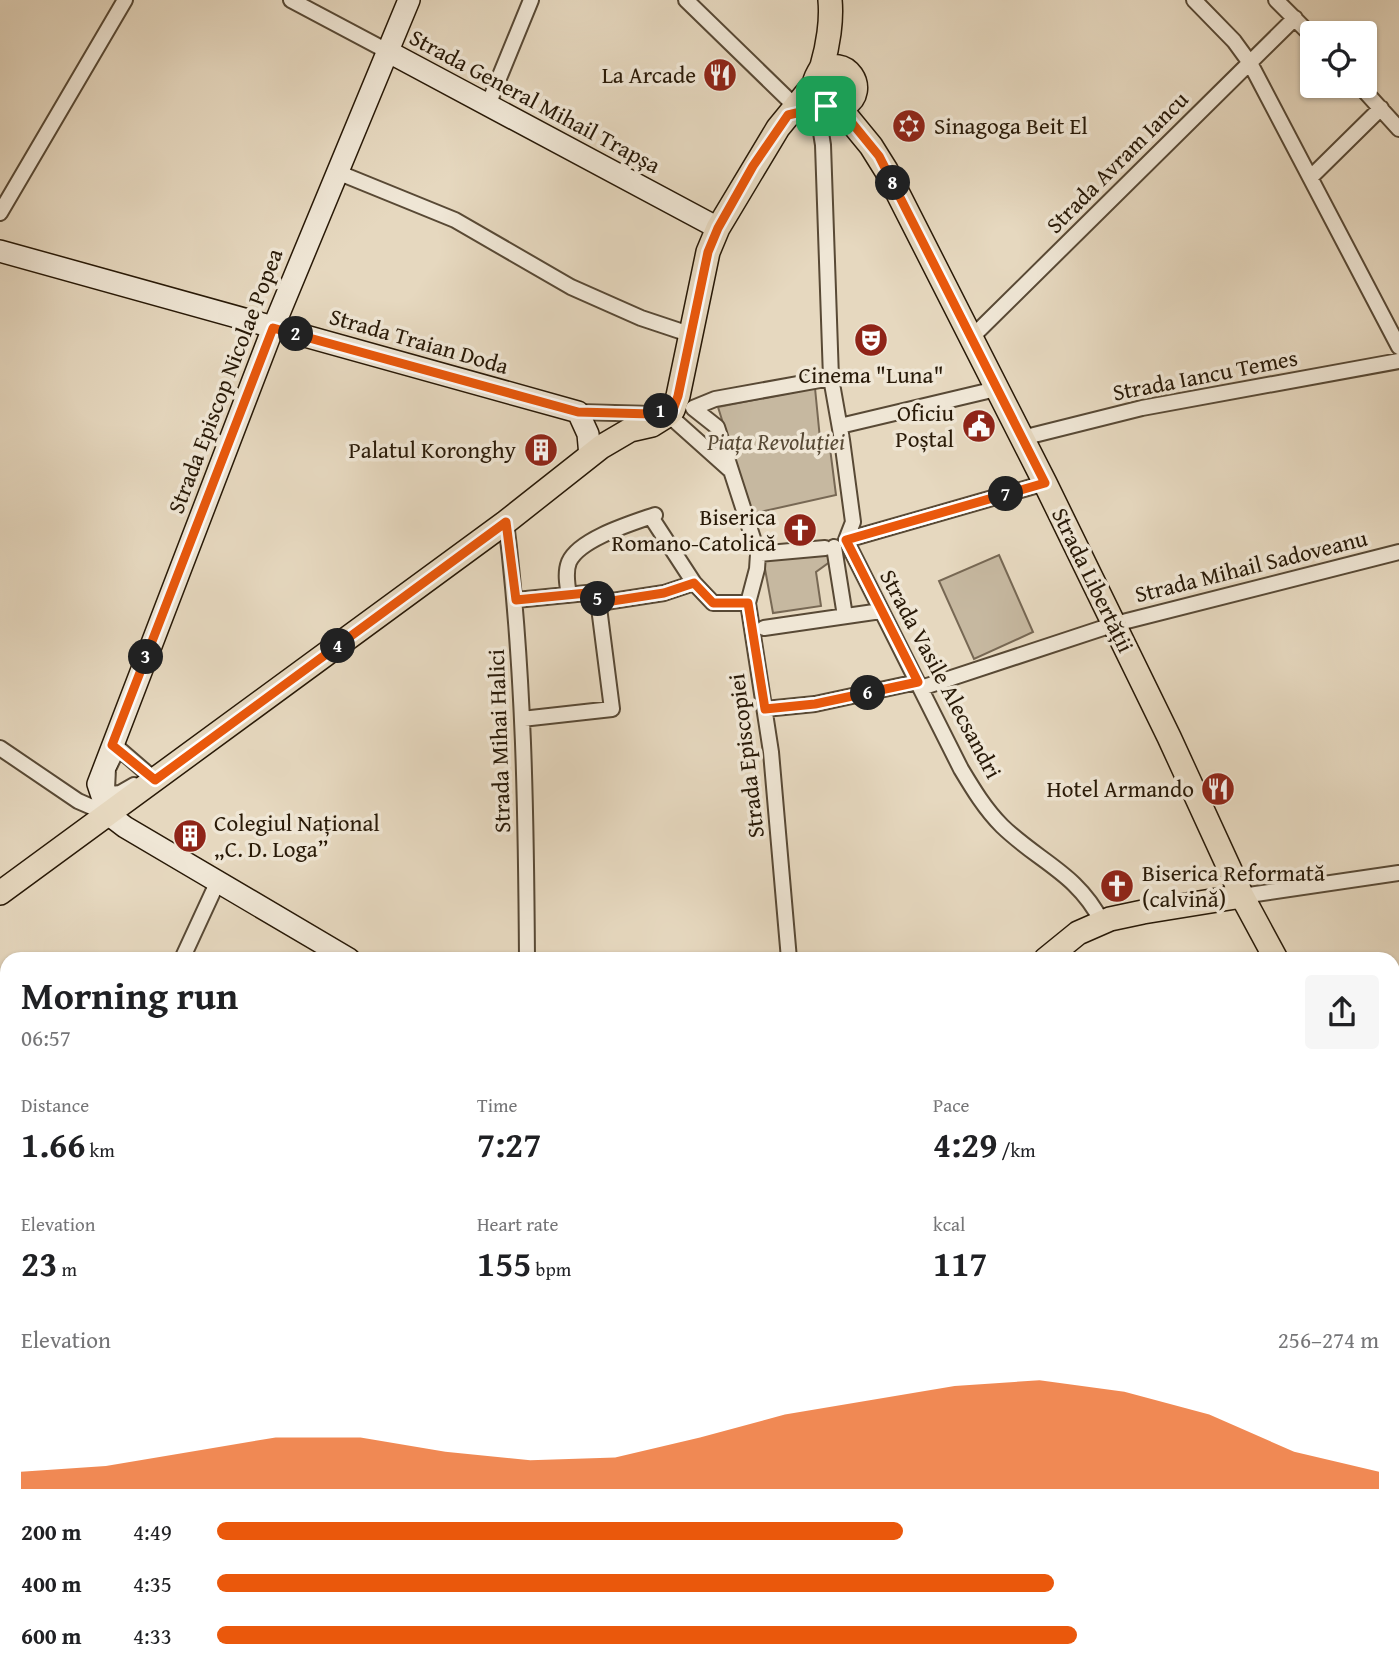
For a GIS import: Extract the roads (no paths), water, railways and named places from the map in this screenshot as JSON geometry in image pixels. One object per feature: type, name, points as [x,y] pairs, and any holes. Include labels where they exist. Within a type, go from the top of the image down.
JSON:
[{"type":"main road","name":"Strada Episcop Nicolae Popea","points":[[108,814],[98,784],[115,747],[273,328],[409,0]]},
{"type":"main road","name":"Strada Libertății","points":[[830,5],[852,80],[879,156],[1115,624],[1241,896],[1272,952]]},
{"type":"main road","points":[[817,78],[825,53],[830,5]]},
{"type":"main road","name":"Strada General Mihail Trapșa","points":[[387,51],[718,228]]},
{"type":"main road","points":[[0,893],[108,814],[152,777],[506,522],[590,456],[630,430],[652,425],[668,415],[678,396],[708,252],[718,228],[753,166],[813,108],[850,101],[852,80],[843,68],[830,66],[817,78]]},
{"type":"main road","name":"Strada Libertății","points":[[817,78],[817,97],[813,108],[879,156]]},
{"type":"main road","name":"Strada Traian Doda","points":[[0,251],[578,412]]},
{"type":"main road","points":[[578,412],[587,434],[590,456]]},
{"type":"main road","points":[[108,814],[337,952]]},
{"type":"main road","points":[[1054,952],[1070,938],[1102,922],[1143,912],[1241,896]]},
{"type":"street","points":[[0,214],[125,0]]},
{"type":"street","name":"Strada General Mihail Trapșa","points":[[291,0],[387,51]]},
{"type":"street","points":[[488,104],[531,0]]},
{"type":"street","points":[[686,0],[813,108],[823,145],[831,378],[853,522],[835,545],[845,616]]},
{"type":"street","points":[[1194,0],[1234,41],[1250,63],[1399,347]]},
{"type":"street","points":[[1276,0],[1300,23]]},
{"type":"street","name":"Strada Avram Iancu","points":[[971,338],[1295,18]]},
{"type":"street","points":[[1371,98],[1399,129]]},
{"type":"street","points":[[1311,177],[1381,108]]},
{"type":"street","points":[[337,172],[455,220],[571,287],[641,318],[692,335]]},
{"type":"street","name":"Strada Iancu Temes","points":[[1021,438],[1142,408],[1399,361]]},
{"type":"street","name":"Strada Episcopiei","points":[[788,952],[771,752],[748,603],[758,554],[717,427],[693,408],[715,399],[831,378]]},
{"type":"street","points":[[840,425],[996,389]]},
{"type":"street","points":[[578,412],[652,414],[663,410],[730,470]]},
{"type":"street","points":[[758,554],[835,545],[1045,483]]},
{"type":"street","points":[[569,595],[568,565],[574,553],[598,537],[653,516],[694,583],[713,603],[748,603]]},
{"type":"street","name":"Strada Mihai Halici","points":[[506,522],[516,600],[523,719],[527,952]]},
{"type":"street","name":"Strada Vasile Alecsandri","points":[[835,545],[881,611],[961,769],[989,812],[1017,839],[1069,877],[1093,904],[1102,922]]},
{"type":"street","name":"Strada Mihail Sadoveanu","points":[[765,709],[815,704],[919,685],[1115,624],[1399,552]]},
{"type":"street","points":[[516,600],[569,595],[598,597],[664,593],[694,583]]},
{"type":"street","points":[[523,719],[612,709],[598,597]]},
{"type":"street","points":[[764,628],[881,611]]},
{"type":"street","points":[[115,747],[152,777],[120,793],[112,794],[107,789],[106,781],[115,747]]},
{"type":"street","points":[[0,748],[78,801],[108,814]]},
{"type":"street","points":[[1241,896],[1399,873]]},
{"type":"street","points":[[185,952],[218,881]]},
{"type":"place","name":"La Arcade","points":[[720,75]]},
{"type":"place","name":"Sinagoga Beit El","points":[[909,126]]},
{"type":"place","name":"Cinema \"Luna\"","points":[[871,340]]},
{"type":"place","name":"Oficiu Poștal","points":[[979,426]]},
{"type":"place","name":"Palatul Koronghy","points":[[541,450]]},
{"type":"place","name":"Biserica Romano-Catolică","points":[[800,530]]},
{"type":"place","name":"Hotel Armando","points":[[1218,789]]},
{"type":"place","name":"Colegiul Național „C. D. Loga”","points":[[190,836]]},
{"type":"place","name":"Biserica Reformată (calvină)","points":[[1117,886]]},
{"type":"park label","name":"Piața Revoluției","points":[[776,442]]}]
